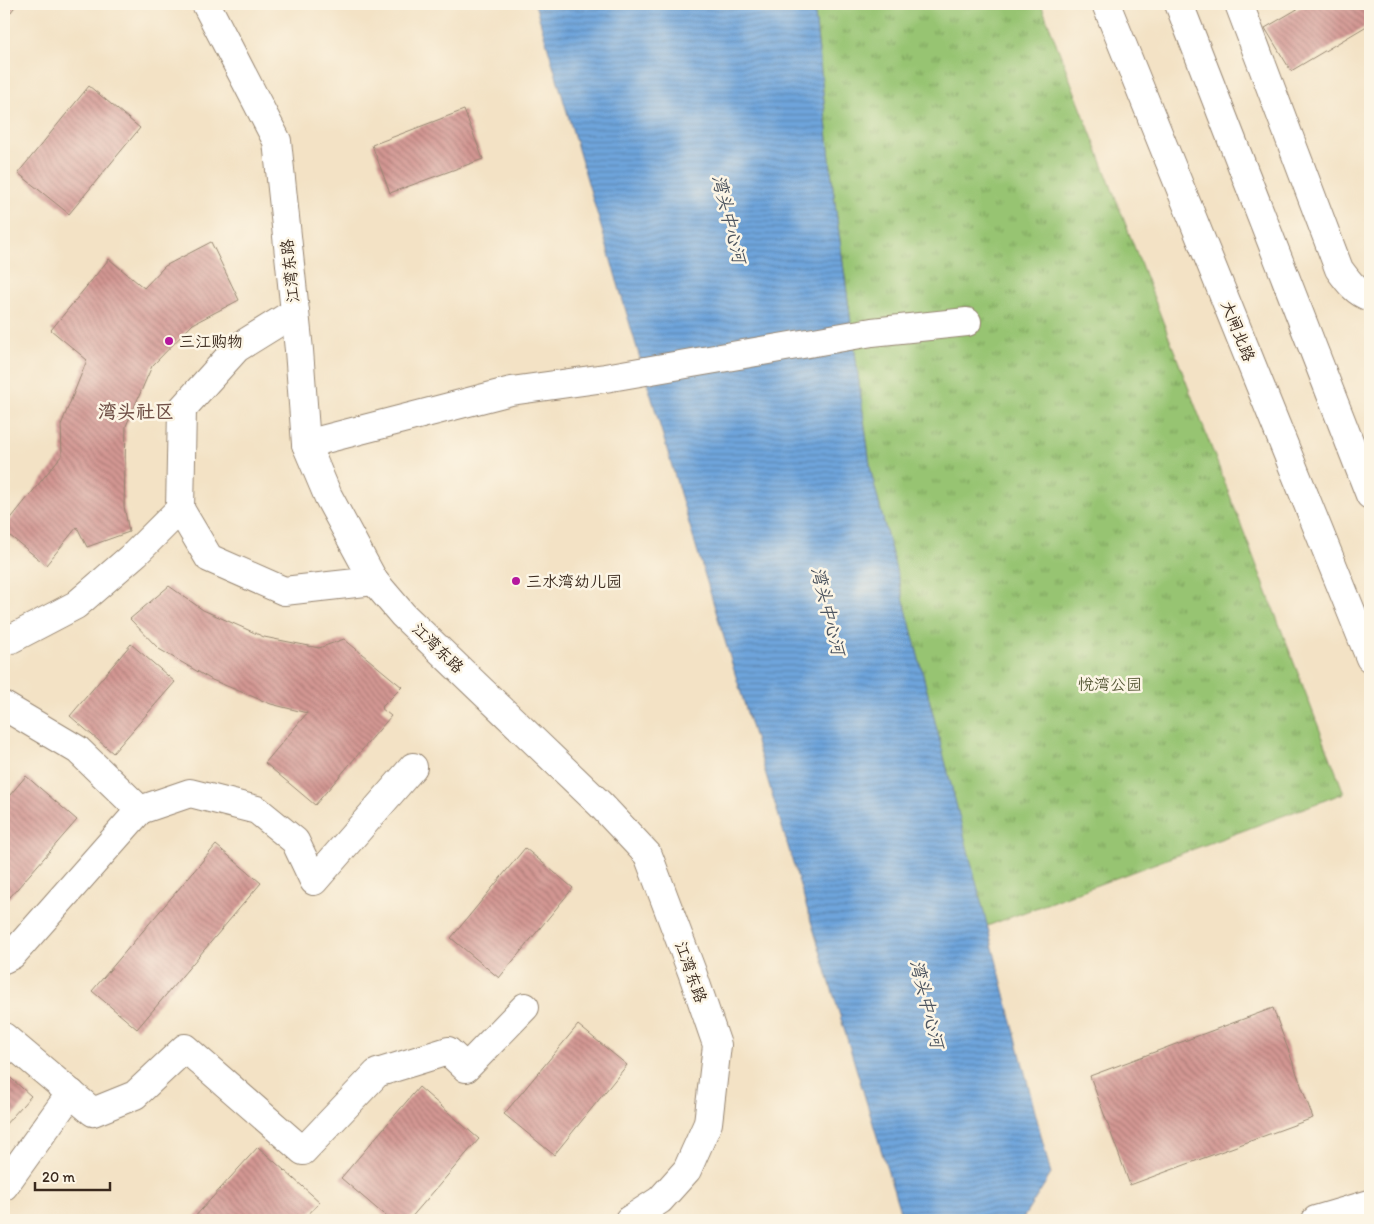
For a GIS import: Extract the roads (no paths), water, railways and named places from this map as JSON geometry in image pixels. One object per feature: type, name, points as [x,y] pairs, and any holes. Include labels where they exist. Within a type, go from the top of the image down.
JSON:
[{"type":"street","name":"江湾东路","points":[[206,4],[277,141],[295,312],[306,444],[328,496],[374,581],[403,615],[594,798],[648,855],[717,1045],[708,1123],[687,1170],[660,1200],[628,1220]]},
{"type":"street","name":"大闸北路","points":[[1106,4],[1370,658]]},
{"type":"street","points":[[1179,4],[1370,495]]},
{"type":"street","points":[[1240,4],[1340,269],[1350,283],[1364,295],[1370,297]]},
{"type":"street","points":[[295,312],[237,348],[182,409],[180,509],[209,558],[284,591],[374,581]]},
{"type":"street","points":[[306,444],[511,390],[605,378],[872,332],[967,322]]},
{"type":"street","points":[[4,639],[11,639],[76,605],[136,553],[180,509]]},
{"type":"street","points":[[4,706],[78,750],[140,810]]},
{"type":"street","points":[[4,959],[12,955],[140,810],[190,793],[257,810],[295,841],[314,882],[413,767]]},
{"type":"street","points":[[4,1037],[93,1112],[135,1095],[185,1048],[304,1151],[377,1073],[448,1052],[466,1068],[525,1007]]},
{"type":"street","points":[[4,1186],[71,1093]]},
{"type":"street","points":[[1316,1220],[1370,1204]]},
{"type":"water","name":"湾头中心河","points":[[535,4],[814,4],[833,188],[871,472],[1051,1174],[1022,1220],[904,1220],[902,1218],[687,517]]},
{"type":"place","name":"三江购物","points":[[169,341]]},
{"type":"place","name":"三水湾幼儿园","points":[[516,581]]},
{"type":"district","name":"湾头社区","points":[[136,411]]},
{"type":"park label","name":"悦湾公园","points":[[1110,684]]}]
